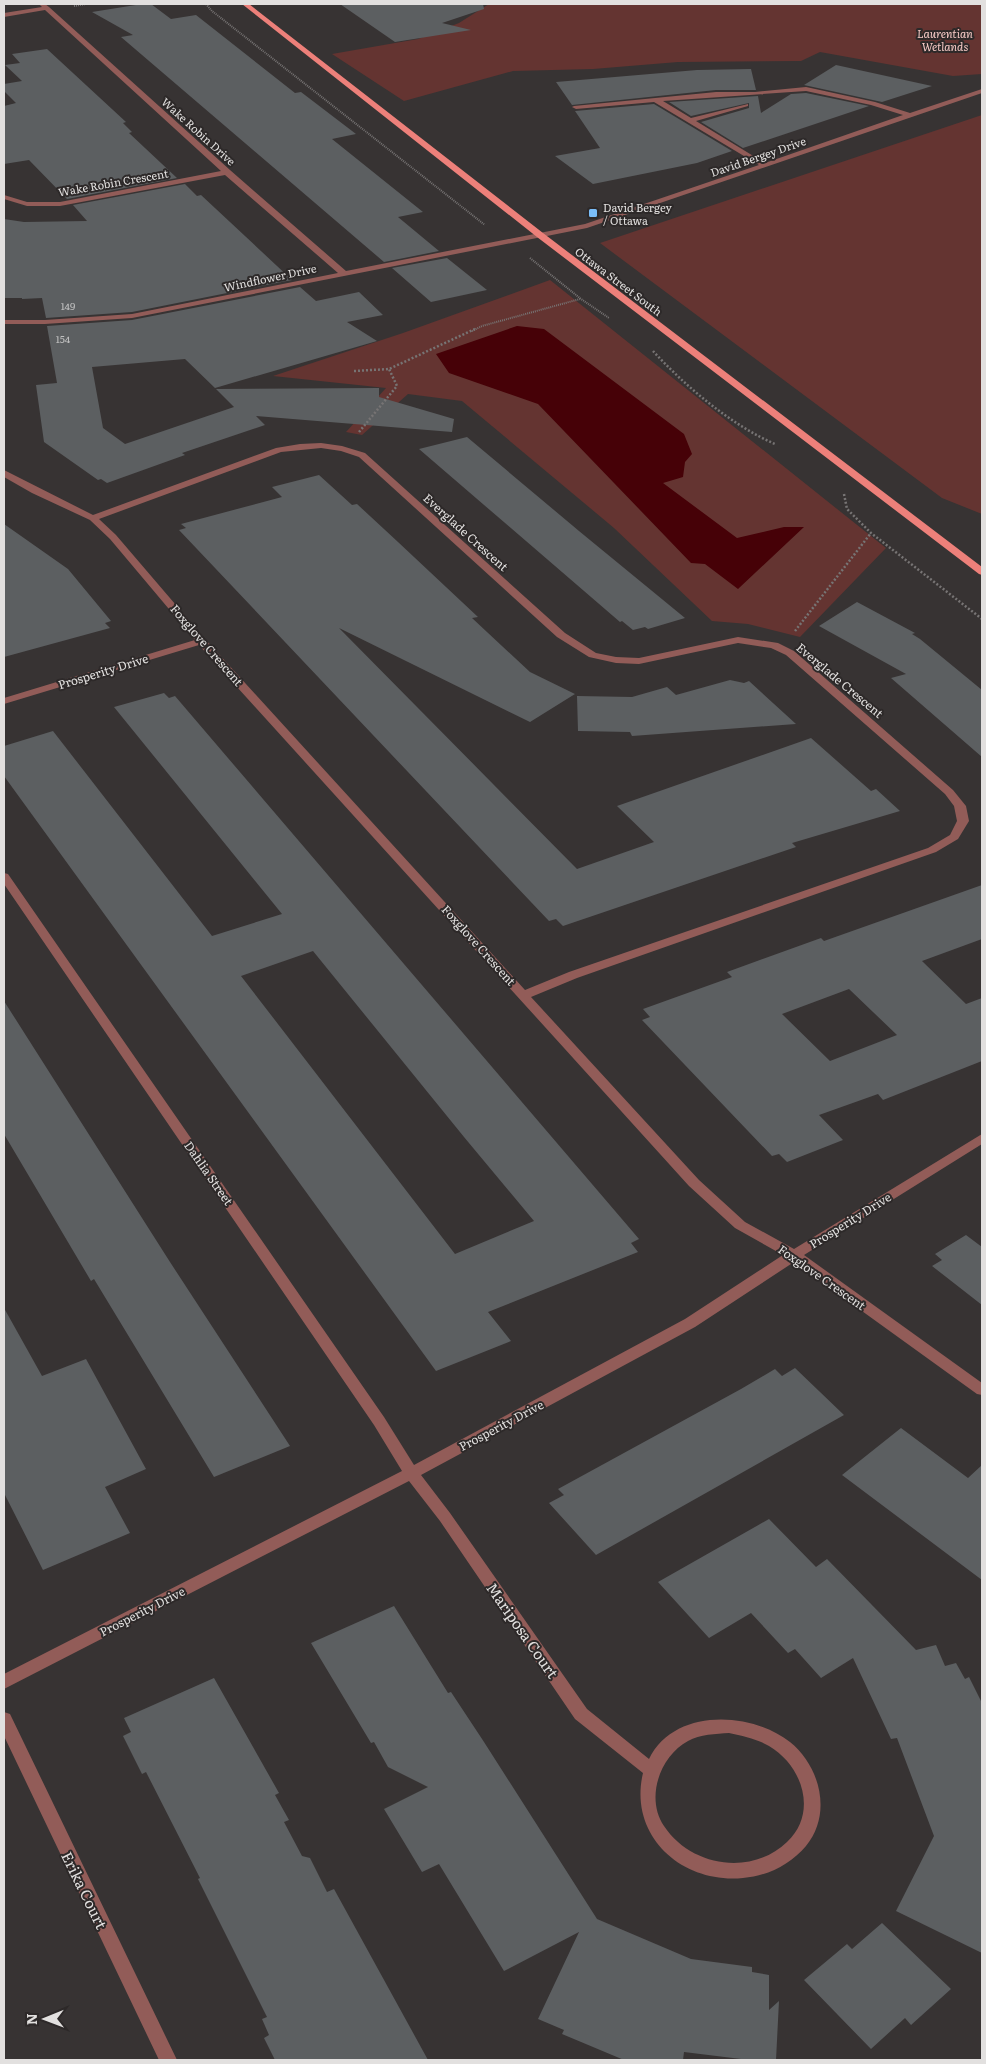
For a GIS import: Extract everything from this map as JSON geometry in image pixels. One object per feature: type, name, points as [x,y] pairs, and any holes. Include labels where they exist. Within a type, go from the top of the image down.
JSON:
[{"type":"main road","name":"Ottawa Street South","points":[[245,4],[540,235],[982,572]]},
{"type":"street","points":[[4,15],[44,6]]},
{"type":"street","name":"Wake Robin Drive","points":[[44,6],[227,172],[343,273]]},
{"type":"street","points":[[576,108],[716,94],[755,94],[806,89],[873,103],[912,116]]},
{"type":"street","name":"David Bergey Drive","points":[[540,235],[587,226],[982,91]]},
{"type":"street","points":[[656,100],[764,166]]},
{"type":"street","points":[[689,121],[746,105]]},
{"type":"street","name":"Wake Robin Crescent","points":[[4,197],[27,204],[60,204],[227,172]]},
{"type":"street","name":"Windflower Drive","points":[[6,322],[70,321],[132,316],[540,235]]},
{"type":"street","points":[[4,330],[6,322]]},
{"type":"street","name":"Everglade Crescent","points":[[93,518],[279,450],[307,446],[345,447],[362,455],[562,635],[579,647],[593,655],[616,660],[639,661],[738,640],[774,645],[798,659],[949,792],[960,806],[963,821],[954,837],[932,850],[583,972],[524,995]]},
{"type":"street","name":"Foxglove Crescent","points":[[4,473],[35,491],[93,518],[113,536],[201,641],[694,1184],[740,1224],[794,1255],[982,1390]]},
{"type":"street","name":"Prosperity Drive","points":[[4,701],[201,641]]},
{"type":"street","name":"Dahlia Street","points":[[4,876],[379,1421],[411,1473]]},
{"type":"street","name":"Prosperity Drive","points":[[4,1682],[411,1473],[690,1323],[794,1255],[982,1138]]},
{"type":"street","name":"Mariposa Court","points":[[411,1473],[445,1517],[581,1714],[651,1770]]},
{"type":"street","name":"Erika Court","points":[[4,1719],[168,2060]]},
{"type":"street","points":[[729,1726],[754,1731],[777,1742],[796,1759],[804,1772],[808,1779],[813,1802],[810,1824],[796,1847],[775,1863],[748,1871],[718,1870],[690,1860],[667,1843],[652,1820],[646,1795],[651,1770],[662,1751],[681,1736],[712,1727],[729,1726]]},
{"type":"path","points":[[206,4],[212,11],[487,227]]},
{"type":"path","points":[[528,256],[581,299],[617,322]]},
{"type":"path","points":[[354,371],[389,368],[482,326],[612,289]]},
{"type":"path","points":[[653,350],[664,363],[743,427],[762,439],[778,445]]},
{"type":"path","points":[[345,447],[397,386],[389,368]]},
{"type":"path","points":[[843,487],[847,508],[871,533],[982,619]]},
{"type":"path","points":[[794,631],[871,533]]},
{"type":"green space","name":"Laurentian Wetlands","points":[[489,4],[982,4],[982,74],[953,76],[820,52],[801,61],[678,62],[593,69],[513,71],[404,101],[332,54],[418,39],[459,23]]},
{"type":"green space","points":[[982,115],[982,514],[942,498],[600,243]]},
{"type":"green space","points":[[550,280],[886,548],[800,637],[748,624],[712,621],[614,528],[462,401],[408,394],[362,435],[346,432],[386,388],[273,376],[403,333]]},
{"type":"shaded area","points":[[517,326],[544,329],[684,434],[692,454],[685,462],[683,477],[663,483],[737,538],[784,527],[804,527],[738,589],[705,564],[691,563],[538,404],[449,373],[436,354]]},
{"type":"building","points":[[151,4],[171,19],[196,15],[295,93],[301,92],[356,134],[332,139],[423,212],[398,217],[439,251],[384,262],[121,37],[133,35],[92,12]]},
{"type":"building","points":[[340,4],[483,4],[484,9],[442,23],[471,30],[395,42]]},
{"type":"building","points":[[47,49],[126,122],[123,123],[132,132],[129,133],[177,178],[67,199],[29,160],[4,164],[4,106],[16,103],[4,91],[4,84],[22,81],[5,65],[20,63],[12,54]]},
{"type":"building","points":[[836,65],[932,86],[882,102],[804,85]]},
{"type":"building","points":[[751,69],[756,90],[716,90],[572,105],[556,82],[697,70]]},
{"type":"building","points":[[806,93],[869,106],[743,148],[701,122],[749,108],[749,103],[691,116],[669,102],[758,96],[761,113],[791,94]]},
{"type":"building","points":[[654,104],[732,151],[697,163],[593,184],[555,156],[600,148],[575,111]]},
{"type":"building","points":[[185,184],[197,196],[201,195],[292,280],[132,312],[46,318],[42,298],[4,298],[4,219],[24,222],[87,221],[73,205]]},
{"type":"building","points":[[447,258],[487,290],[431,302],[392,268]]},
{"type":"building","points":[[300,287],[316,301],[359,292],[383,315],[347,322],[377,341],[215,388],[185,359],[92,367],[103,428],[125,444],[234,407],[216,389],[379,388],[379,397],[454,419],[452,432],[256,416],[265,425],[182,453],[185,455],[107,483],[101,479],[98,480],[44,442],[36,385],[57,383],[47,326],[132,320]]},
{"type":"building","points":[[467,437],[685,618],[648,629],[645,627],[633,630],[622,621],[620,622],[419,449]]},
{"type":"building","points":[[319,475],[352,505],[357,504],[398,542],[478,617],[472,618],[530,672],[575,694],[530,722],[339,628],[577,869],[654,842],[617,806],[811,738],[871,791],[876,789],[900,811],[792,843],[796,847],[563,926],[556,919],[549,921],[179,530],[186,528],[181,524],[282,497],[272,487]]},
{"type":"building","points":[[4,524],[68,569],[111,621],[105,623],[110,628],[4,657]]},
{"type":"building","points":[[857,602],[915,633],[912,634],[982,690],[982,757],[891,678],[906,674],[819,626]]},
{"type":"building","points":[[730,680],[744,683],[749,681],[796,724],[632,736],[630,732],[578,731],[577,696],[632,697],[667,687],[676,695]]},
{"type":"building","points":[[164,693],[169,698],[175,696],[639,1239],[631,1243],[638,1252],[488,1312],[511,1341],[436,1371],[4,776],[4,746],[53,731],[212,936],[282,914],[114,707]],"holes":[[[313,951],[534,1221],[455,1254],[241,976]]]},
{"type":"building","points":[[982,885],[982,939],[922,961],[966,1004],[982,998],[982,1061],[883,1100],[878,1094],[819,1115],[843,1140],[787,1162],[779,1154],[772,1156],[642,1020],[650,1017],[643,1009],[732,977],[727,972],[821,938],[824,941]],"holes":[[[849,989],[897,1035],[830,1061],[782,1014]]]},
{"type":"building","points":[[4,1001],[290,1446],[214,1477],[94,1279],[91,1281],[4,1134]]},
{"type":"building","points":[[966,1235],[982,1247],[982,1305],[932,1266],[942,1260],[935,1254]]},
{"type":"building","points":[[4,1308],[42,1376],[86,1359],[146,1469],[105,1487],[130,1533],[43,1570],[4,1493]]},
{"type":"building","points":[[795,1368],[844,1415],[596,1555],[549,1503],[564,1495],[558,1489],[775,1369],[782,1376]]},
{"type":"building","points":[[901,1428],[968,1478],[982,1465],[982,1580],[842,1475]]},
{"type":"building","points":[[769,1519],[816,1567],[827,1559],[916,1650],[936,1645],[945,1666],[956,1663],[965,1679],[969,1677],[982,1703],[982,1953],[896,1911],[934,1836],[897,1738],[891,1739],[853,1658],[821,1678],[795,1649],[788,1653],[751,1613],[709,1638],[658,1582]]},
{"type":"building","points":[[394,1606],[448,1693],[451,1692],[484,1742],[597,1919],[691,1959],[752,1967],[752,1972],[769,1975],[769,2010],[779,2001],[776,2060],[749,2060],[684,2052],[683,2060],[624,2060],[562,2034],[564,2030],[538,2019],[579,1932],[504,1971],[439,1864],[422,1872],[384,1809],[428,1787],[388,1767],[374,1742],[371,1743],[311,1643]]},
{"type":"building","points":[[214,1678],[279,1793],[275,1795],[289,1820],[284,1822],[302,1856],[310,1858],[327,1892],[334,1889],[428,2060],[275,2060],[264,2038],[269,2035],[262,2019],[267,2017],[146,1772],[142,1774],[123,1736],[131,1732],[124,1718]]},
{"type":"building","points":[[882,1923],[951,1989],[911,2025],[905,2018],[871,2049],[804,1980],[847,1944],[852,1949]]},
{"type":"place","name":"David Bergey / Ottawa","points":[[593,213]]}]
